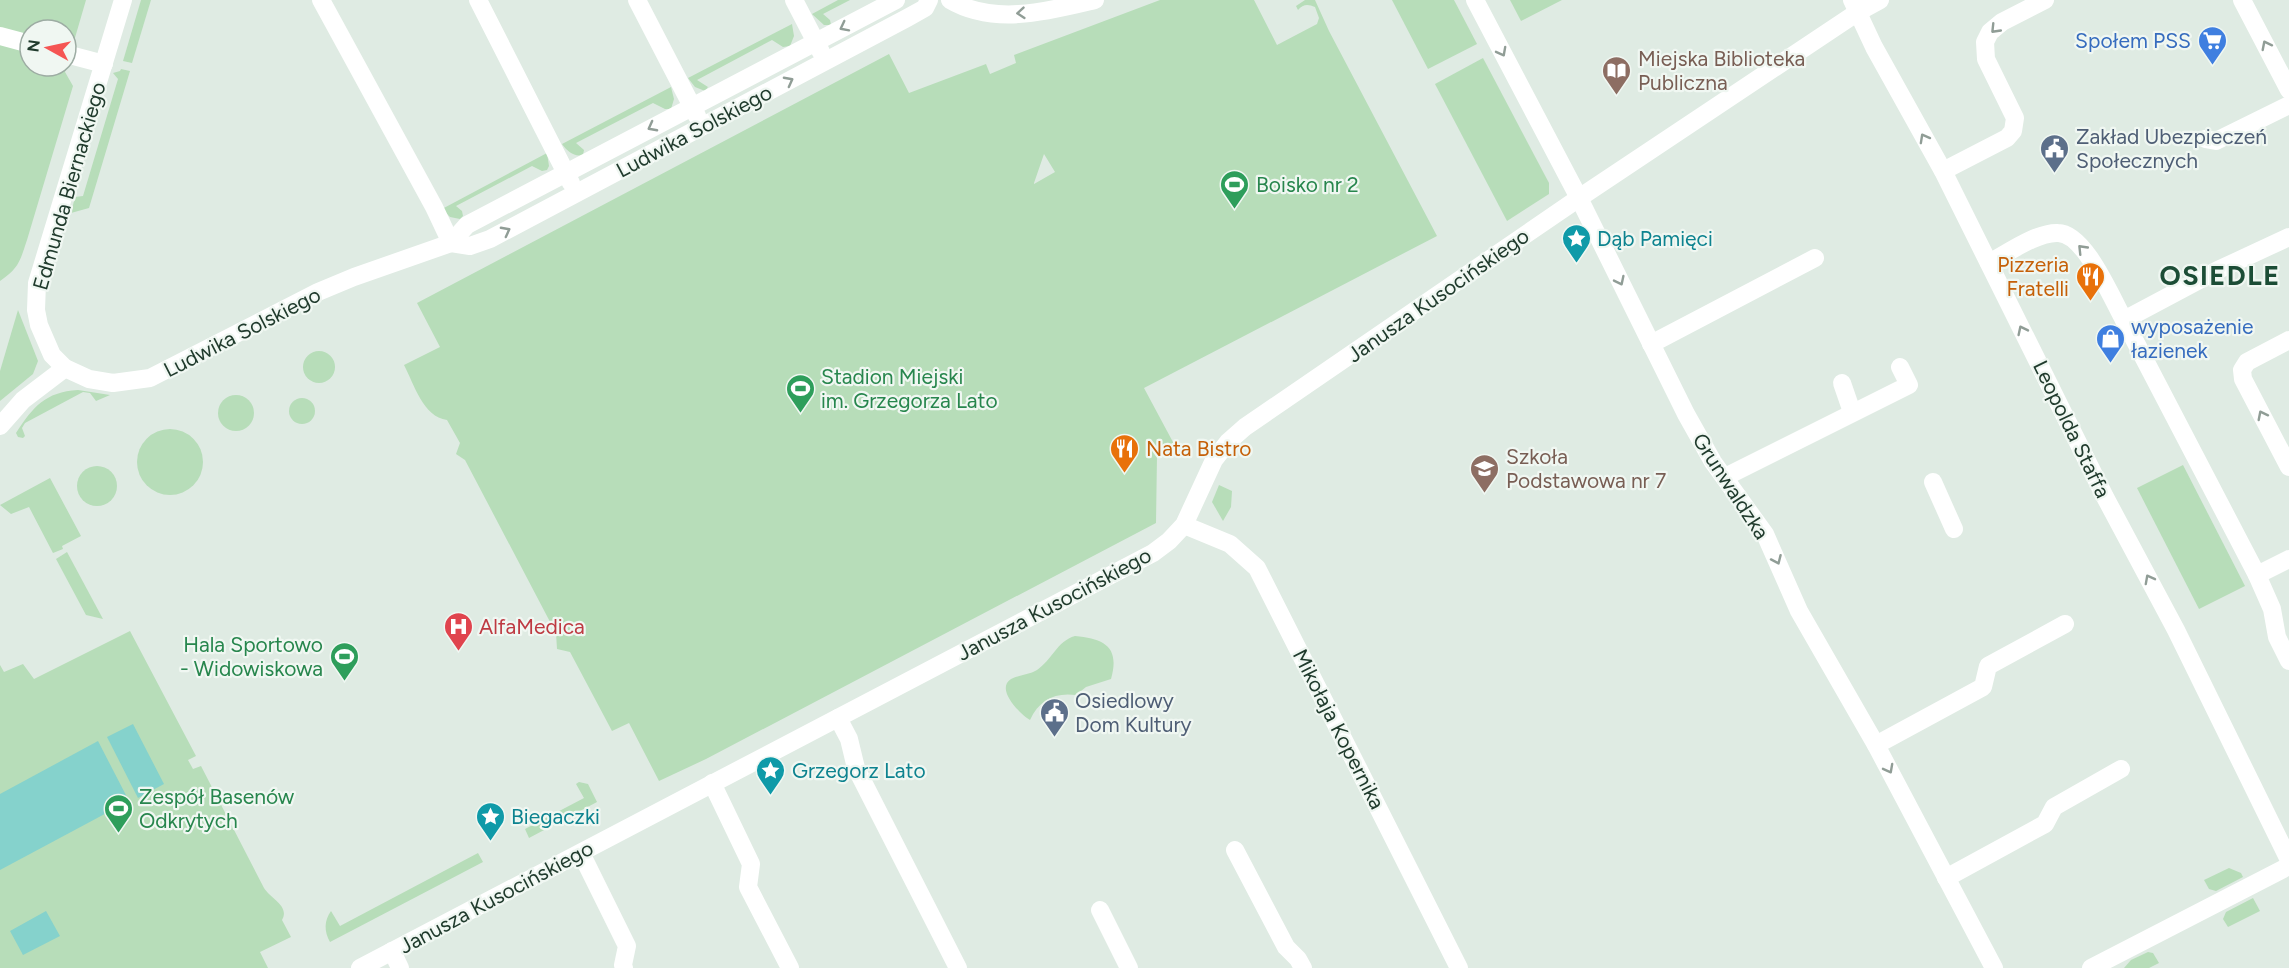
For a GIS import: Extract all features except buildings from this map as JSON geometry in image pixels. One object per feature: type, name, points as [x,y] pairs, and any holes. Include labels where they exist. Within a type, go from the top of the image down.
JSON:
[{"type":"street","name":"Edmunda Biernackiego","points":[[65,368],[52,355],[39,326],[36,310],[38,283],[123,0]]},
{"type":"street","points":[[321,0],[434,207],[451,243]]},
{"type":"street","points":[[478,0],[577,193]]},
{"type":"street","points":[[637,0],[703,127]]},
{"type":"street","points":[[794,0],[825,62]]},
{"type":"street","name":"Ludwika Solskiego","points":[[451,243],[467,225],[896,0]]},
{"type":"street","name":"Ludwika Solskiego","points":[[65,368],[89,379],[113,383],[150,378],[318,292],[354,277],[451,243],[470,246],[490,239],[925,8],[929,0]]},
{"type":"street","points":[[950,0],[987,14],[1006,14],[1042,11],[1095,0]]},
{"type":"street","name":"Grunwaldzka","points":[[1475,0],[1579,198],[1686,414],[1713,462],[1765,534],[1799,611],[1876,745],[1994,968]]},
{"type":"street","name":"Janusza Kusocińskiego","points":[[360,968],[1153,553],[1169,541],[1184,525],[1214,460],[1228,442],[1245,427],[1855,6],[1880,0]]},
{"type":"street","points":[[1943,171],[2007,138],[2013,131],[2015,118],[1986,59],[1985,42],[1990,32],[2002,22],[2045,0]]},
{"type":"street","points":[[2242,0],[2289,90]]},
{"type":"street","name":"Leopolda Staffa","points":[[1855,6],[1874,47],[1943,171],[2105,497],[2176,630],[2289,860]]},
{"type":"street","points":[[0,36],[18,41]]},
{"type":"street","points":[[78,57],[104,64]]},
{"type":"street","points":[[2205,139],[2216,141],[2289,105]]},
{"type":"street","points":[[1989,263],[2042,235],[2060,232],[2069,237],[2088,255],[2257,575],[2272,609],[2277,637],[2289,661]]},
{"type":"street","points":[[2124,320],[2218,270],[2289,237]]},
{"type":"street","points":[[1651,344],[1815,258]]},
{"type":"street","points":[[2289,340],[2247,362],[2242,370],[2243,379],[2289,467]]},
{"type":"street","points":[[0,426],[23,400],[65,368]]},
{"type":"street","points":[[1725,477],[1852,412],[1868,407],[1909,386],[1900,368]]},
{"type":"street","points":[[1842,383],[1852,412]]},
{"type":"street","points":[[1933,482],[1954,529]]},
{"type":"street","name":"Mikołaja Kopernika","points":[[1184,525],[1230,544],[1257,568],[1459,968]]},
{"type":"street","points":[[2257,575],[2289,559]]},
{"type":"street","points":[[1876,745],[1983,687],[1988,666],[2065,624]]},
{"type":"street","points":[[838,718],[849,739],[856,768],[958,968]]},
{"type":"street","points":[[1946,878],[2045,824],[2054,807],[2121,768]]},
{"type":"street","points":[[712,783],[751,864],[748,886],[790,968]]},
{"type":"street","points":[[1236,850],[1286,947],[1303,968]]},
{"type":"street","points":[[581,853],[627,946],[624,968]]},
{"type":"street","points":[[2095,967],[2289,866]]},
{"type":"street","points":[[1100,910],[1129,968]]},
{"type":"street","points":[[392,951],[400,968]]},
{"type":"green space","points":[[0,0],[86,0],[78,27],[78,18],[18,18],[18,78],[68,78],[73,86],[27,240],[18,264],[0,281]]},
{"type":"green space","points":[[141,0],[151,0],[132,63],[123,61]]},
{"type":"green space","points":[[838,0],[850,0],[823,14],[830,20],[831,25],[824,25],[812,14]]},
{"type":"green space","name":"Stadion Miejski im. Grzegorza Lato","points":[[1160,0],[1254,0],[1277,45],[1317,24],[1319,18],[1315,7],[1306,5],[1298,10],[1296,6],[1305,0],[1315,0],[1437,236],[1144,388],[1174,444],[1157,456],[1156,523],[706,759],[659,781],[629,723],[612,731],[570,652],[557,649],[556,633],[465,460],[456,454],[460,443],[447,420],[432,413],[420,398],[404,365],[440,347],[417,303],[889,54],[909,93],[986,64],[990,74],[1016,63],[1014,55]],"holes":[[[1044,154],[1055,172],[1034,184]]]},
{"type":"green space","points":[[1392,0],[1454,0],[1477,44],[1428,69]]},
{"type":"green space","points":[[1510,0],[1562,0],[1521,21]]},
{"type":"green space","points":[[792,24],[794,36],[790,46],[783,47],[772,40],[697,80],[708,87],[705,91],[695,87],[688,78]]},
{"type":"green space","points":[[1483,58],[1549,183],[1549,194],[1507,221],[1435,84]]},
{"type":"green space","points":[[121,69],[130,71],[89,208],[71,213],[75,197],[83,196],[118,79],[113,73]]},
{"type":"green space","points":[[671,87],[674,99],[671,109],[665,109],[653,103],[576,143],[584,150],[583,155],[571,153],[562,144]]},
{"type":"green space","points":[[547,153],[549,166],[547,170],[542,171],[532,166],[456,206],[462,211],[463,216],[460,219],[450,217],[442,209]]},
{"type":"green space","points":[[18,310],[38,361],[33,374],[0,401],[0,371]]},
{"type":"green space","points":[[319,351],[331,355],[335,367],[331,379],[319,383],[307,379],[303,367],[307,355]]},
{"type":"green space","points":[[78,390],[110,395],[96,401],[90,393],[83,392],[25,423],[22,428],[25,436],[18,437],[16,433],[34,408],[57,394]]},
{"type":"green space","points":[[236,395],[249,400],[254,413],[249,426],[236,431],[223,426],[218,413],[223,400]]},
{"type":"green space","points":[[302,398],[311,402],[315,411],[311,420],[302,424],[293,420],[289,411],[293,402]]},
{"type":"green space","points":[[163,429],[177,429],[189,434],[198,443],[203,462],[201,475],[194,486],[177,495],[163,495],[151,490],[142,481],[137,469],[137,455],[142,443],[151,434]]},
{"type":"green space","points":[[2183,465],[2245,586],[2199,609],[2137,488]]},
{"type":"green space","points":[[97,466],[111,472],[117,486],[111,500],[97,506],[83,500],[77,486],[83,472]]},
{"type":"green space","points":[[50,478],[81,536],[53,553],[29,507],[11,514],[0,505]]},
{"type":"green space","points":[[1219,485],[1232,491],[1231,507],[1223,521],[1212,502]]},
{"type":"green space","points":[[67,552],[103,619],[86,615],[56,559]]},
{"type":"green space","name":"Zespół Basenów Odkrytych","points":[[130,631],[196,756],[188,760],[193,769],[201,766],[264,888],[284,911],[282,920],[291,937],[260,952],[268,968],[0,968],[0,665],[4,672],[23,664],[34,679]]},
{"type":"green space","points":[[1075,636],[1095,639],[1108,647],[1113,659],[1111,679],[1086,687],[1076,695],[1061,695],[1049,699],[1038,707],[1030,720],[1007,695],[1007,683],[1011,679],[1037,670],[1059,646]]},
{"type":"green space","points":[[579,782],[588,784],[597,802],[529,838],[525,829],[584,798],[576,784]]},
{"type":"green space","points":[[478,853],[483,862],[330,942],[326,926],[331,911],[340,926]]},
{"type":"green space","points":[[2229,868],[2241,873],[2243,877],[2216,891],[2209,889],[2204,880]]},
{"type":"green space","points":[[2253,898],[2260,911],[2228,927],[2223,919],[2226,912]]},
{"type":"green space","points":[[2148,952],[2153,953],[2159,963],[2149,968],[2124,968],[2131,960]]},
{"type":"water","points":[[133,724],[164,784],[138,798],[107,737]]},
{"type":"water","points":[[98,741],[129,801],[0,870],[0,794]]},
{"type":"water","points":[[46,911],[60,936],[23,955],[10,931]]},
{"type":"place","name":"Społem PSS","points":[[2212,66]]},
{"type":"place","name":"Miejska Biblioteka Publiczna","points":[[1617,96]]},
{"type":"place","name":"Zakład Ubezpieczeń Społecznych","points":[[2055,174]]},
{"type":"place","name":"Boisko nr 2","points":[[1235,210]]},
{"type":"place","name":"Dąb Pamięci","points":[[1576,264]]},
{"type":"place","name":"Pizzeria Fratelli","points":[[2090,302]]},
{"type":"place","name":"wyposażenie łazienek","points":[[2110,364]]},
{"type":"place","name":"Stadion Miejski im. Grzegorza Lato","points":[[800,414]]},
{"type":"place","name":"Nata Bistro","points":[[1125,474]]},
{"type":"place","name":"Szkoła Podstawowa nr 7","points":[[1485,494]]},
{"type":"place","name":"AlfaMedica","points":[[458,652]]},
{"type":"place","name":"Hala Sportowo - Widowiskowa","points":[[344,682]]},
{"type":"place","name":"Osiedlowy Dom Kultury","points":[[1054,738]]},
{"type":"place","name":"Grzegorz Lato","points":[[771,796]]},
{"type":"place","name":"Zespół Basenów Odkrytych","points":[[118,834]]},
{"type":"place","name":"Biegaczki","points":[[490,842]]},
{"type":"district","name":"OSIEDLE","points":[[2220,275]]}]
